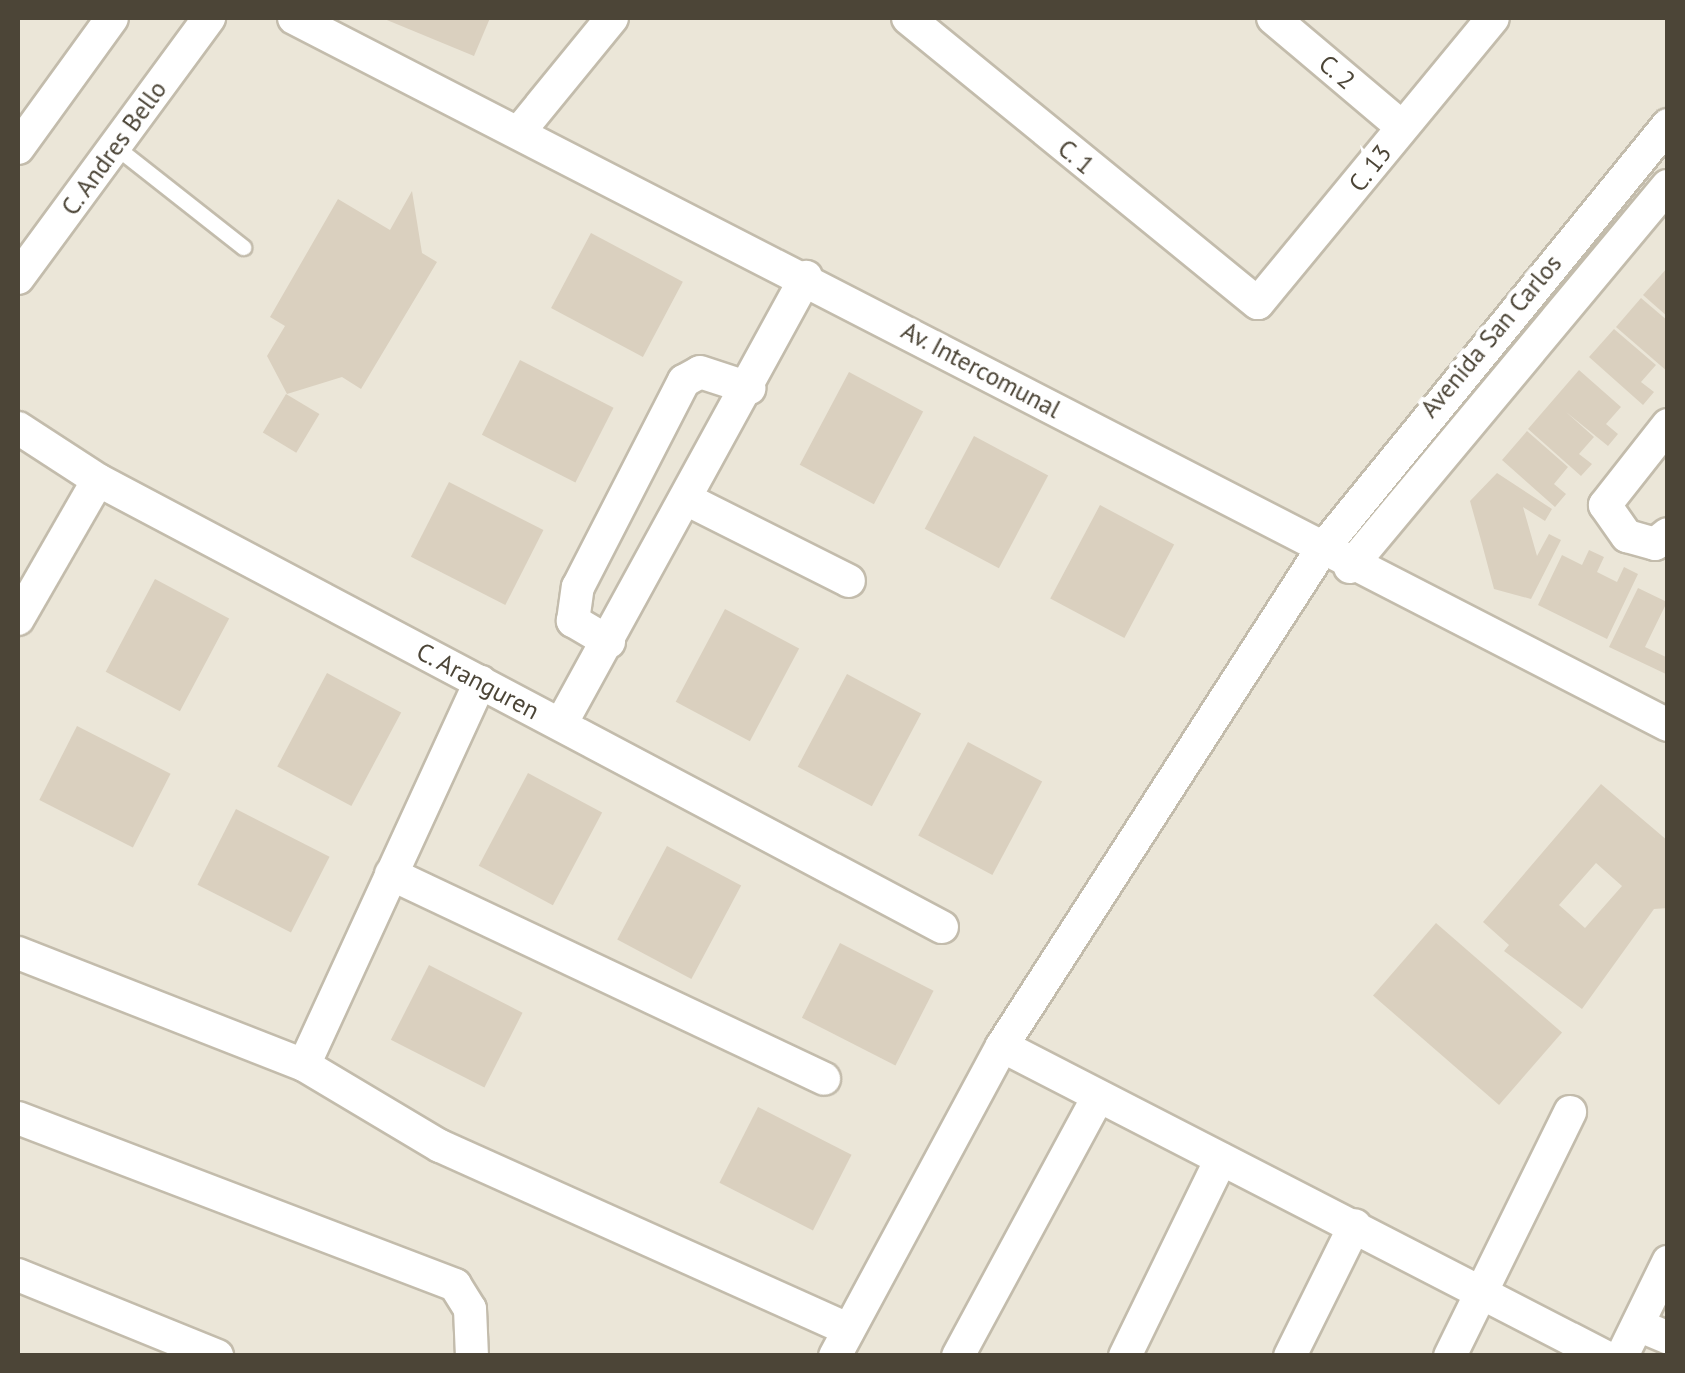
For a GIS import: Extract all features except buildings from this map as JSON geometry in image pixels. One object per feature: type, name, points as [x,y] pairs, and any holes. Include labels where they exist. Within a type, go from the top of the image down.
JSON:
[{"type":"street","points":[[18,148],[112,18]]},
{"type":"street","name":"C. Andres Bello","points":[[18,278],[209,18]]},
{"type":"street","name":"Av. Intercomunal","points":[[294,18],[806,277],[1320,552],[1668,724]]},
{"type":"street","points":[[519,132],[612,18]]},
{"type":"street","name":"C. 1","points":[[908,18],[1244,296]]},
{"type":"street","name":"C. 2","points":[[1273,18],[1402,127]]},
{"type":"street","name":"C. 13","points":[[1244,296],[1268,300],[1402,127],[1493,18]]},
{"type":"street","name":"Avenida San Carlos","points":[[842,1343],[1002,1046],[1320,552],[1668,125]]},
{"type":"street","name":"Avenida San Carlos","points":[[1350,567],[1668,186]]},
{"type":"street","points":[[561,724],[750,388],[806,277]]},
{"type":"street","points":[[608,642],[573,621],[578,587],[684,381],[700,372],[750,388]]},
{"type":"street","points":[[1668,424],[1605,505],[1627,536],[1655,544],[1668,534]]},
{"type":"street","name":"C. Aranguren","points":[[18,428],[98,480],[942,927]]},
{"type":"street","points":[[18,619],[98,480]]},
{"type":"street","points":[[688,500],[849,581]]},
{"type":"street","points":[[304,1064],[480,682]]},
{"type":"street","points":[[391,874],[824,1079]]},
{"type":"street","points":[[18,953],[304,1064],[440,1146],[842,1343]]},
{"type":"street","points":[[1002,1046],[1097,1099],[1354,1225],[1480,1296],[1604,1356]]},
{"type":"street","points":[[958,1356],[1097,1099]]},
{"type":"street","points":[[1450,1356],[1570,1112]]},
{"type":"street","points":[[18,1118],[455,1285],[470,1309],[472,1356]]},
{"type":"street","points":[[1125,1356],[1222,1159]]},
{"type":"street","points":[[1290,1356],[1354,1225]]},
{"type":"street","points":[[1622,1356],[1653,1332],[1668,1262]]},
{"type":"street","points":[[18,1275],[216,1356]]},
{"type":"lane","points":[[116,147],[243,247]]},
{"type":"shaded area","points":[[18,18],[1667,18],[1667,1355],[18,1355]]}]
